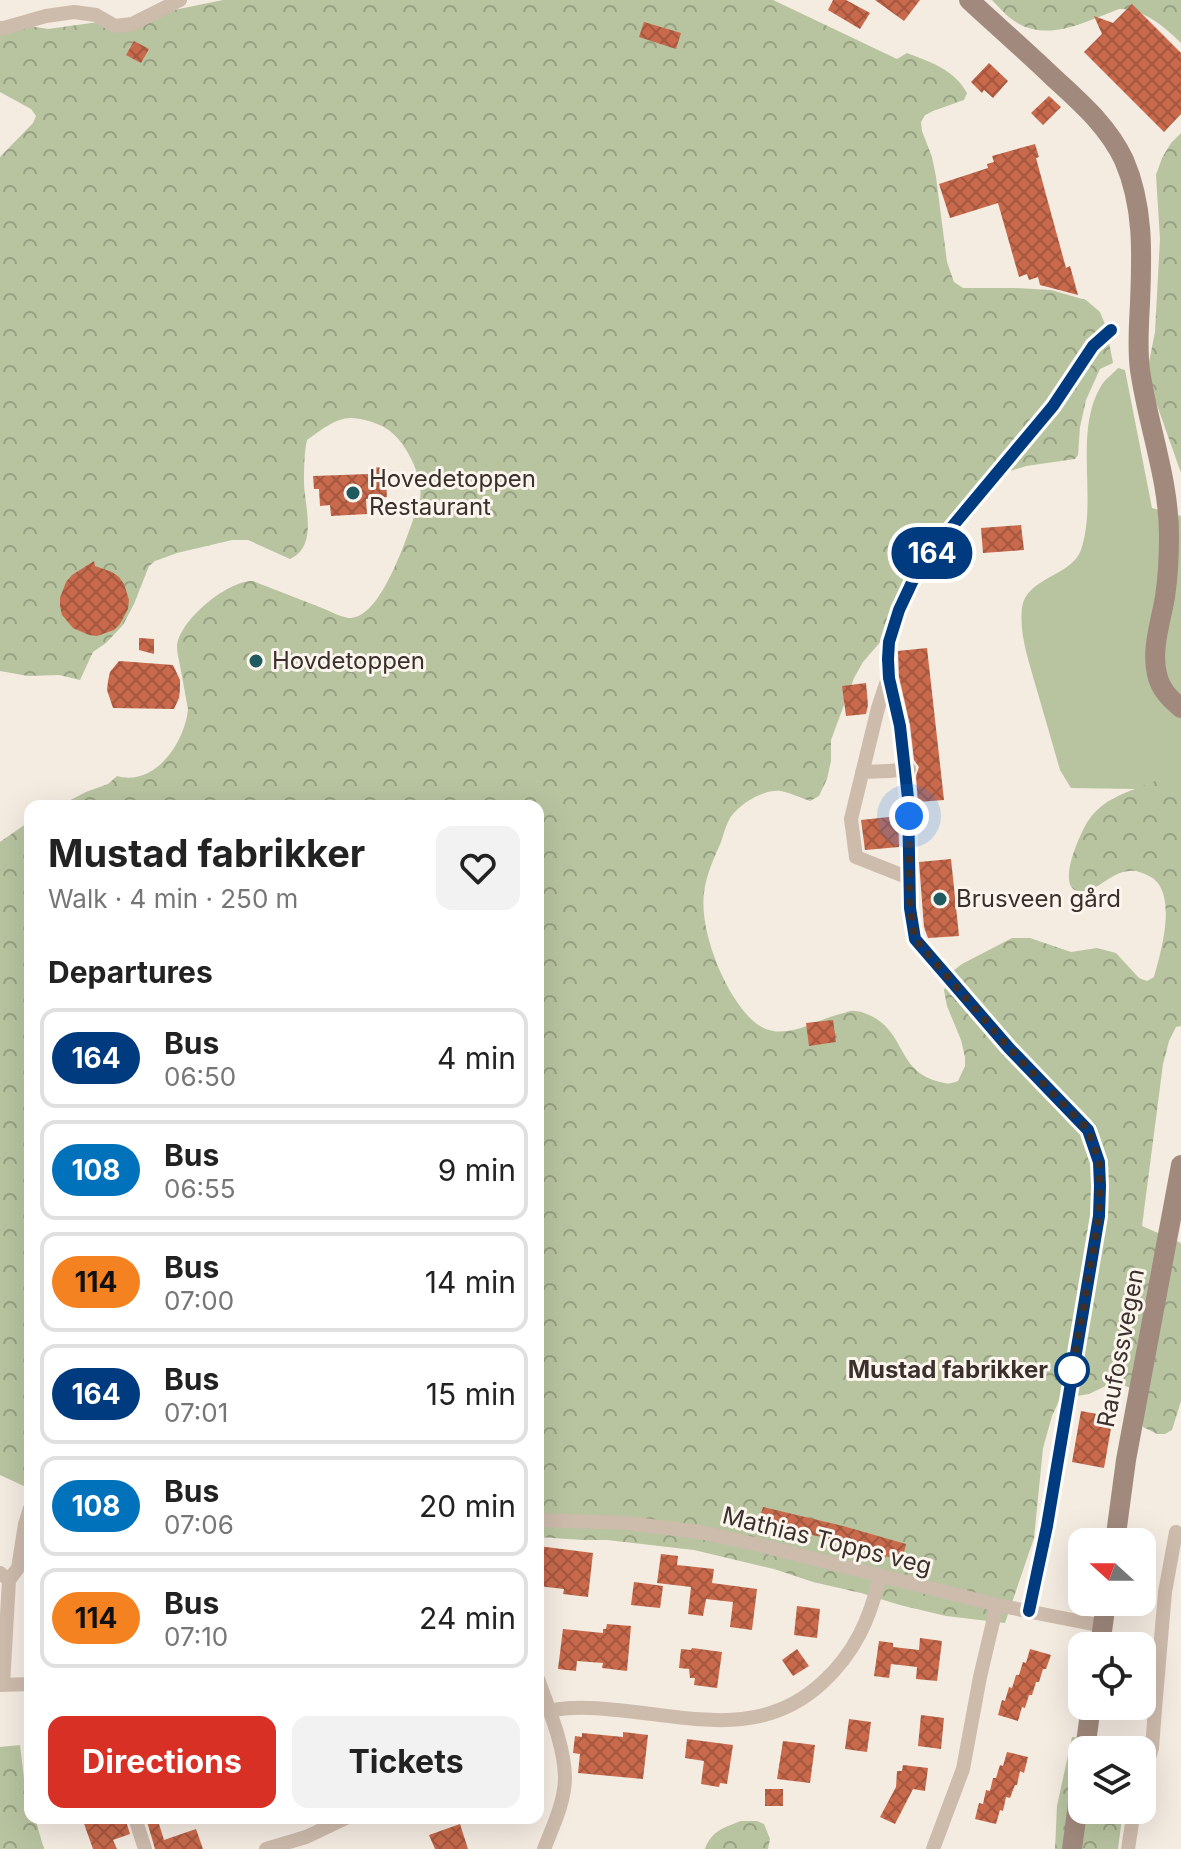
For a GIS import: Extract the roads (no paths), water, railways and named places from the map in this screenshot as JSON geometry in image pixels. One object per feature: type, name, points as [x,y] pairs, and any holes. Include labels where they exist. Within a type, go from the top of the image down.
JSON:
[{"type":"main road","points":[[969,0],[1105,128],[1123,158],[1136,197],[1142,241],[1139,366],[1164,479],[1168,520],[1168,561],[1155,661],[1161,686],[1181,708]]},
{"type":"main road","name":"Raufossvegen","points":[[1117,1528],[1126,1460],[1181,1165]]},
{"type":"main road","points":[[1072,1849],[1075,1824]]},
{"type":"street","points":[[0,29],[74,12],[96,15],[115,26],[132,24],[180,0]]},
{"type":"street","points":[[1029,1611],[1047,1526],[1099,1216],[1099,1162],[1088,1130],[995,1032],[915,939],[910,908],[908,798],[900,726],[889,678],[889,642],[899,610],[915,576],[941,540],[1053,406],[1093,346],[1111,330]]},
{"type":"street","points":[[889,678],[878,708],[851,819],[856,857],[909,878]]},
{"type":"street","points":[[862,772],[909,769]]},
{"type":"street","name":"Mathias Topps veg","points":[[544,1520],[627,1523],[699,1532],[1029,1611],[1089,1632]]},
{"type":"street","points":[[24,1530],[18,1568],[5,1577],[2,1685],[24,1684]]},
{"type":"street","points":[[1156,1657],[1176,1532]]},
{"type":"street","points":[[550,1711],[566,1707],[595,1708],[710,1721],[736,1721],[771,1714],[806,1697],[838,1668],[861,1635],[880,1576]]},
{"type":"street","points":[[933,1849],[963,1769],[997,1605]]},
{"type":"street","points":[[544,1695],[560,1747],[565,1777],[559,1814],[544,1849]]},
{"type":"street","points":[[137,1824],[145,1849]]},
{"type":"street","points":[[266,1849],[308,1843],[337,1824]]},
{"type":"street","points":[[1128,1849],[1132,1824]]},
{"type":"place","name":"Hovedetoppen Restaurant","points":[[353,493]]},
{"type":"place","name":"Hovdetoppen","points":[[256,661]]},
{"type":"place","name":"Brusveen gård","points":[[940,899]]},
{"type":"place","name":"Mustad fabrikker","points":[[1072,1370]]}]
